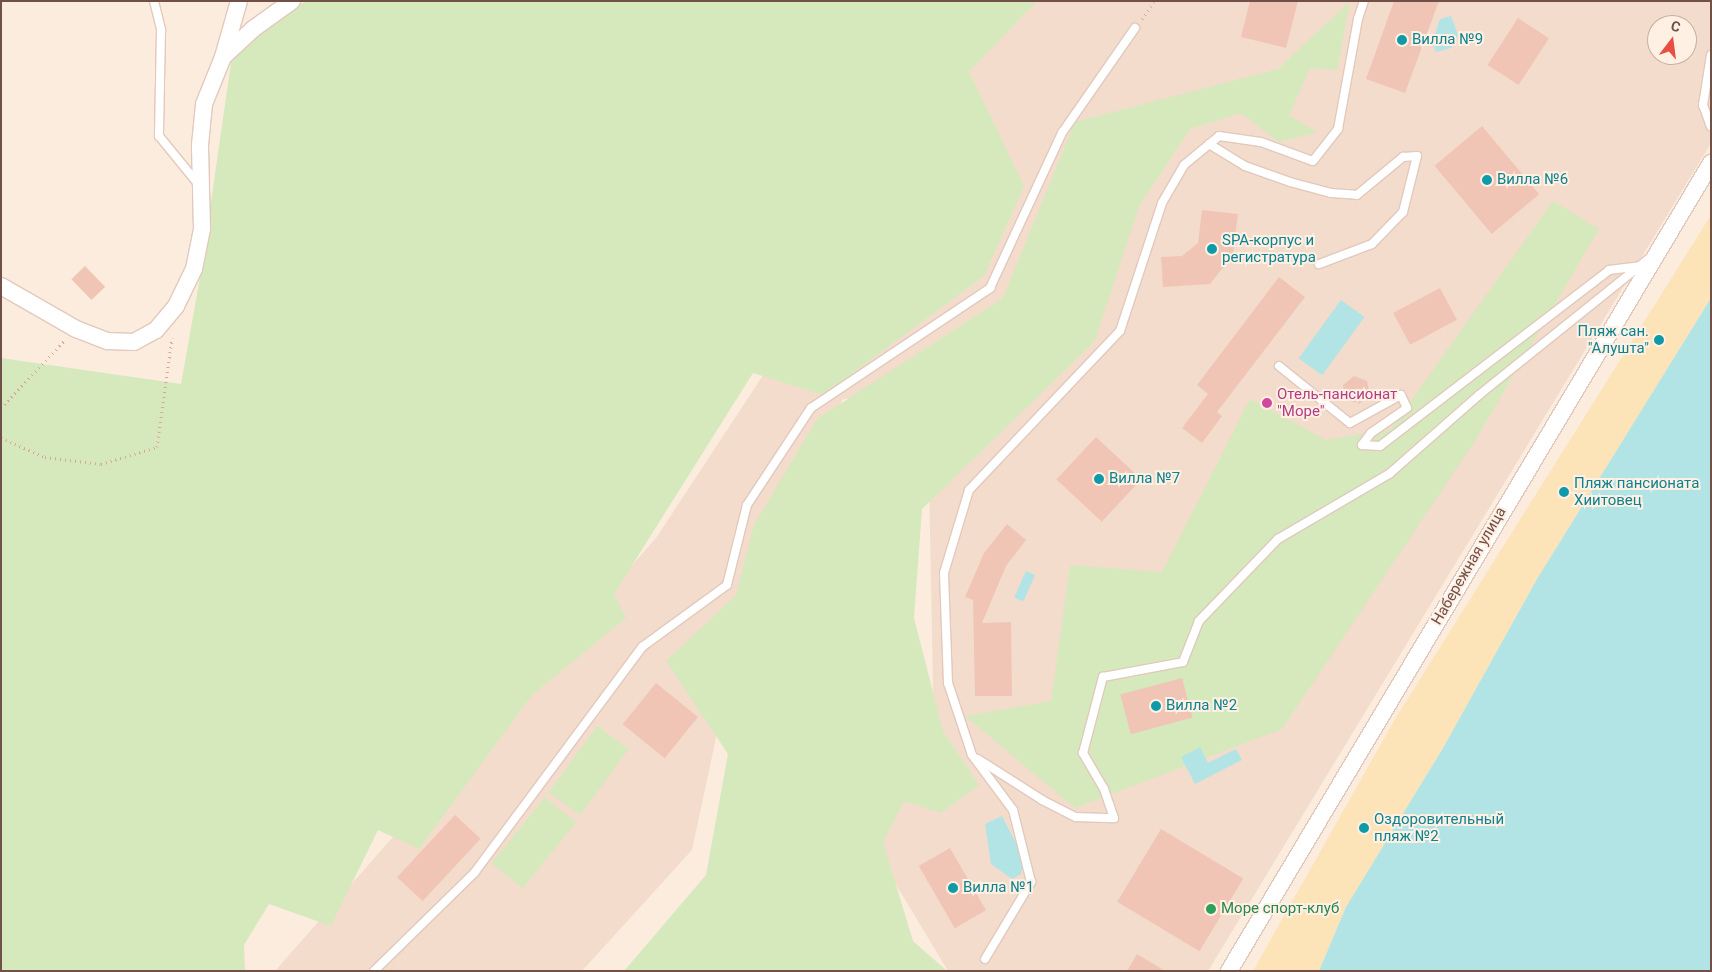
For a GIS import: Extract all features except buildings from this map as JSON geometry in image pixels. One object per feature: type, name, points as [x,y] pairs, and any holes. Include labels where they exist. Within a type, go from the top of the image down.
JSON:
[{"type":"street","points":[[1,286],[76,329],[108,341],[134,342],[156,330],[176,306],[194,269],[202,229],[201,189],[204,104],[223,57],[240,1]]},
{"type":"street","points":[[223,57],[253,29],[292,1]]},
{"type":"street","name":"Набережная улица","points":[[1229,971],[1654,254],[1711,163]]},
{"type":"lane","points":[[154,1],[161,30],[159,136],[201,189]]},
{"type":"lane","points":[[985,959],[1031,882],[1013,810],[972,755],[948,683],[944,573],[968,490],[1120,331],[1162,203],[1184,165],[1219,136],[1261,142],[1313,161],[1338,129],[1358,19],[1364,1]]},
{"type":"lane","points":[[374,971],[474,872],[642,647],[726,585],[747,505],[812,408],[990,288],[1062,133],[1135,28]]},
{"type":"lane","points":[[1711,55],[1702,104],[1711,127]]},
{"type":"lane","points":[[1209,144],[1245,166],[1290,182],[1331,193],[1358,195],[1403,156],[1417,156],[1403,212],[1372,244],[1319,264]]},
{"type":"lane","points":[[972,755],[1042,800],[1076,817],[1114,818],[1104,789],[1083,753],[1103,677],[1183,662],[1199,621],[1278,539],[1389,474],[1479,396],[1654,254]]},
{"type":"lane","points":[[1279,366],[1350,423],[1400,395],[1407,408],[1371,433],[1362,445],[1380,446],[1609,270],[1640,266]]},
{"type":"path","points":[[1135,28],[1154,1]]},
{"type":"path","points":[[1,408],[76,329]]},
{"type":"path","points":[[1,438],[45,457],[101,464],[156,447],[172,334]]},
{"type":"shaded area","points":[[947,1],[1711,1],[1711,143],[1208,971],[948,971],[854,815],[934,735],[929,482],[975,385],[843,399],[751,575],[692,850],[582,971],[275,971],[656,538],[944,100]]},
{"type":"green space","points":[[307,1],[1037,1],[969,72],[1024,186],[984,276],[823,395],[753,373],[614,594],[626,618],[532,695],[419,849],[378,830],[331,926],[269,904],[244,945],[245,971],[1,971],[1,358],[181,384],[201,272],[235,35]]},
{"type":"green space","points":[[1350,1],[1337,70],[1310,68],[1289,116],[1318,132],[1279,142],[1241,113],[1190,129],[1139,206],[1095,341],[922,509],[914,618],[943,731],[979,785],[941,813],[904,801],[883,842],[913,941],[947,971],[624,971],[706,875],[728,754],[666,661],[736,595],[754,525],[817,419],[1003,298],[1075,122],[1278,69]]},
{"type":"green space","points":[[1553,201],[1599,229],[1476,439],[1282,729],[1075,808],[965,716],[1051,701],[1070,565],[1162,572],[1250,399],[1326,440],[1391,429]]},
{"type":"green space","points":[[597,726],[629,749],[580,815],[549,792]]},
{"type":"green space","points":[[545,797],[576,822],[523,888],[492,863]]},
{"type":"sand","points":[[1711,215],[1711,298],[1537,579],[1443,748],[1346,907],[1319,971],[1253,971],[1395,719]]},
{"type":"water","points":[[1451,16],[1458,35],[1451,48],[1436,52],[1432,43],[1440,19]]},
{"type":"water","points":[[1711,298],[1711,971],[1319,971],[1346,907],[1443,748],[1537,579]]},
{"type":"water","points":[[1341,300],[1364,317],[1322,375],[1299,358]]},
{"type":"water","points":[[1026,571],[1035,575],[1023,602],[1014,597]]},
{"type":"water","points":[[1200,747],[1208,763],[1236,749],[1242,760],[1195,784],[1181,757]]},
{"type":"water","points":[[1002,816],[1024,859],[1021,874],[1012,879],[991,864],[985,824]]},
{"type":"place","name":"Вилла №9","points":[[1402,40]]},
{"type":"place","name":"Вилла №6","points":[[1487,180]]},
{"type":"place","name":"SPA-корпус и регистратура","points":[[1212,249]]},
{"type":"place","name":"Пляж сан. \"Алушта\"","points":[[1659,340]]},
{"type":"place","name":"Отель-пансионат \"Море\"","points":[[1267,403]]},
{"type":"place","name":"Вилла №7","points":[[1099,479]]},
{"type":"place","name":"Пляж пансионата Хиитовец","points":[[1564,492]]},
{"type":"place","name":"Вилла №2","points":[[1156,706]]},
{"type":"place","name":"Оздоровительный пляж №2","points":[[1364,828]]},
{"type":"place","name":"Вилла №1","points":[[953,888]]},
{"type":"place","name":"Море спорт-клуб","points":[[1211,909]]}]
